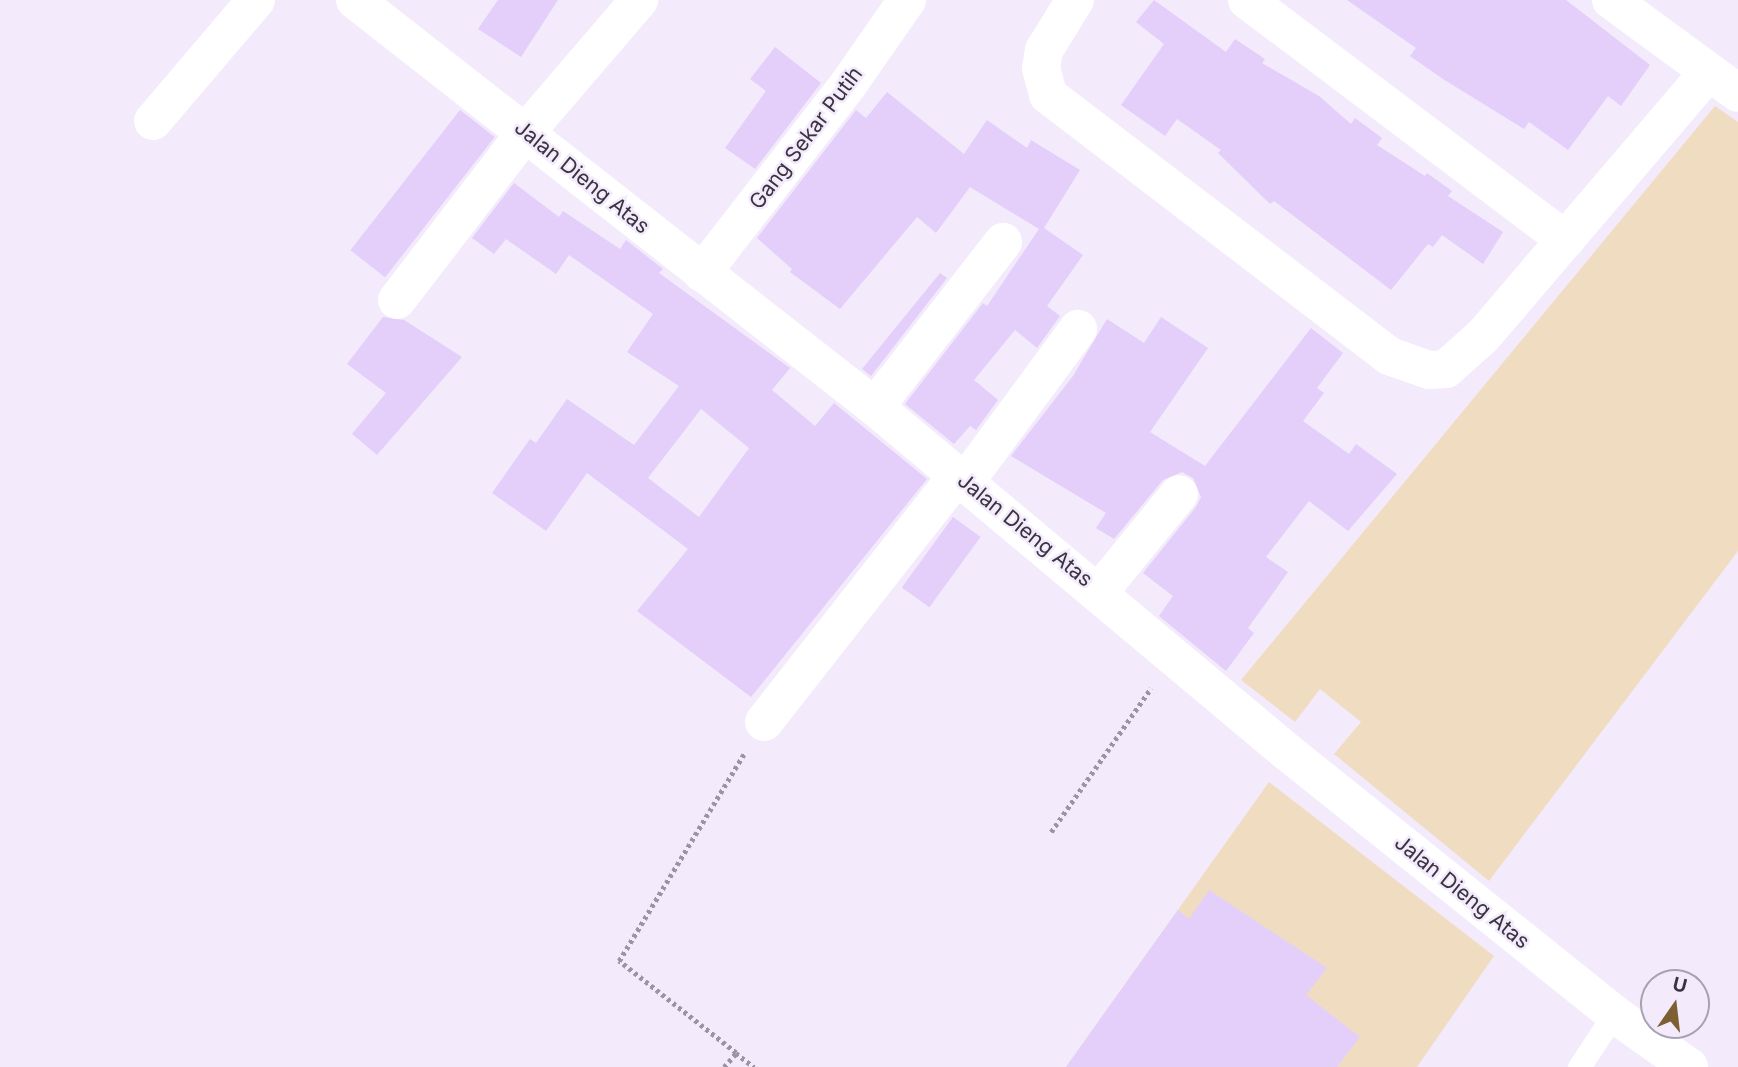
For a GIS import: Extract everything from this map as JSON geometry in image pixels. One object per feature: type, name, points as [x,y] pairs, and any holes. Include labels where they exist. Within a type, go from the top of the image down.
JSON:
[{"type":"street","points":[[152,121],[256,0]]},
{"type":"street","points":[[397,300],[526,132],[639,0]]},
{"type":"street","name":"Gang Sekar Putih","points":[[702,273],[850,82],[907,0]]},
{"type":"street","points":[[1075,0],[1044,50],[1041,68],[1048,95],[1389,356],[1409,366],[1446,369],[1460,358],[1566,240],[1723,83],[1611,0]]},
{"type":"street","points":[[1247,0],[1566,240]]},
{"type":"street","name":"Jalan Dieng Atas","points":[[374,5],[526,132],[702,273],[876,407],[1174,656],[1614,1014],[1689,1067]]},
{"type":"street","points":[[876,407],[1003,242]]},
{"type":"street","points":[[764,722],[962,478],[1078,329]]},
{"type":"street","points":[[1100,592],[1179,494]]},
{"type":"lane","points":[[1579,1067],[1614,1014]]},
{"type":"path","points":[[1051,832],[1174,656]]},
{"type":"path","points":[[754,1067],[619,961],[764,722]]},
{"type":"path","points":[[724,1067],[736,1053]]},
{"type":"shaded area","points":[[1715,106],[1738,122],[1738,551],[1489,881],[1334,754],[1361,722],[1320,689],[1295,722],[1241,680]]},
{"type":"shaded area","points":[[1269,782],[1494,956],[1417,1067],[1066,1067]]},
{"type":"building","points":[[498,0],[558,0],[521,57],[478,29]]},
{"type":"building","points":[[1154,0],[1226,52],[1235,39],[1265,59],[1262,63],[1319,96],[1351,124],[1355,118],[1382,138],[1377,145],[1425,176],[1427,173],[1452,191],[1448,196],[1503,232],[1483,264],[1442,235],[1433,247],[1428,244],[1391,290],[1274,201],[1270,204],[1218,153],[1221,150],[1177,119],[1165,136],[1121,105],[1164,44],[1136,22]]},
{"type":"building","points":[[1347,0],[1566,0],[1650,65],[1621,106],[1608,96],[1568,150],[1529,122],[1524,129],[1443,79],[1410,56],[1416,48]]},
{"type":"building","points":[[775,47],[821,83],[755,169],[725,148],[766,91],[750,79]]},
{"type":"building","points":[[887,92],[964,154],[987,120],[1027,148],[1031,140],[1080,170],[1044,228],[1083,255],[1047,306],[1060,316],[1037,348],[1015,330],[974,380],[998,400],[976,430],[970,426],[954,444],[905,404],[983,303],[987,306],[1039,229],[970,187],[936,233],[917,217],[840,309],[790,272],[792,269],[757,238],[856,110],[866,118]]},
{"type":"building","points":[[460,110],[495,137],[385,277],[350,250]]},
{"type":"building","points":[[514,183],[559,217],[563,211],[620,249],[626,240],[663,269],[659,273],[790,368],[772,390],[815,426],[834,403],[927,479],[751,697],[637,611],[688,549],[587,473],[546,531],[492,493],[530,439],[536,443],[567,399],[634,445],[679,386],[627,352],[653,314],[569,255],[556,274],[506,239],[494,254],[472,238]],"holes":[[[701,409],[749,448],[699,517],[648,478]]]},
{"type":"building","points":[[940,273],[947,278],[871,376],[862,369]]},
{"type":"building","points":[[383,317],[404,320],[462,357],[377,455],[352,434],[386,393],[347,364]]},
{"type":"building","points":[[1161,317],[1208,348],[1150,432],[1205,466],[1311,328],[1343,353],[1317,388],[1324,393],[1303,421],[1349,454],[1356,444],[1397,474],[1348,531],[1309,501],[1266,557],[1288,572],[1248,628],[1254,633],[1226,671],[1159,616],[1173,596],[1143,573],[1196,507],[1201,497],[1193,478],[1182,472],[1163,480],[1114,539],[1096,528],[1106,513],[1011,456],[1073,376],[1107,319],[1144,343]]},
{"type":"building","points":[[953,517],[981,537],[929,607],[902,587]]},
{"type":"building","points":[[1209,890],[1327,968],[1306,995],[1360,1037],[1337,1067],[1066,1067],[1178,910],[1189,919]]}]
